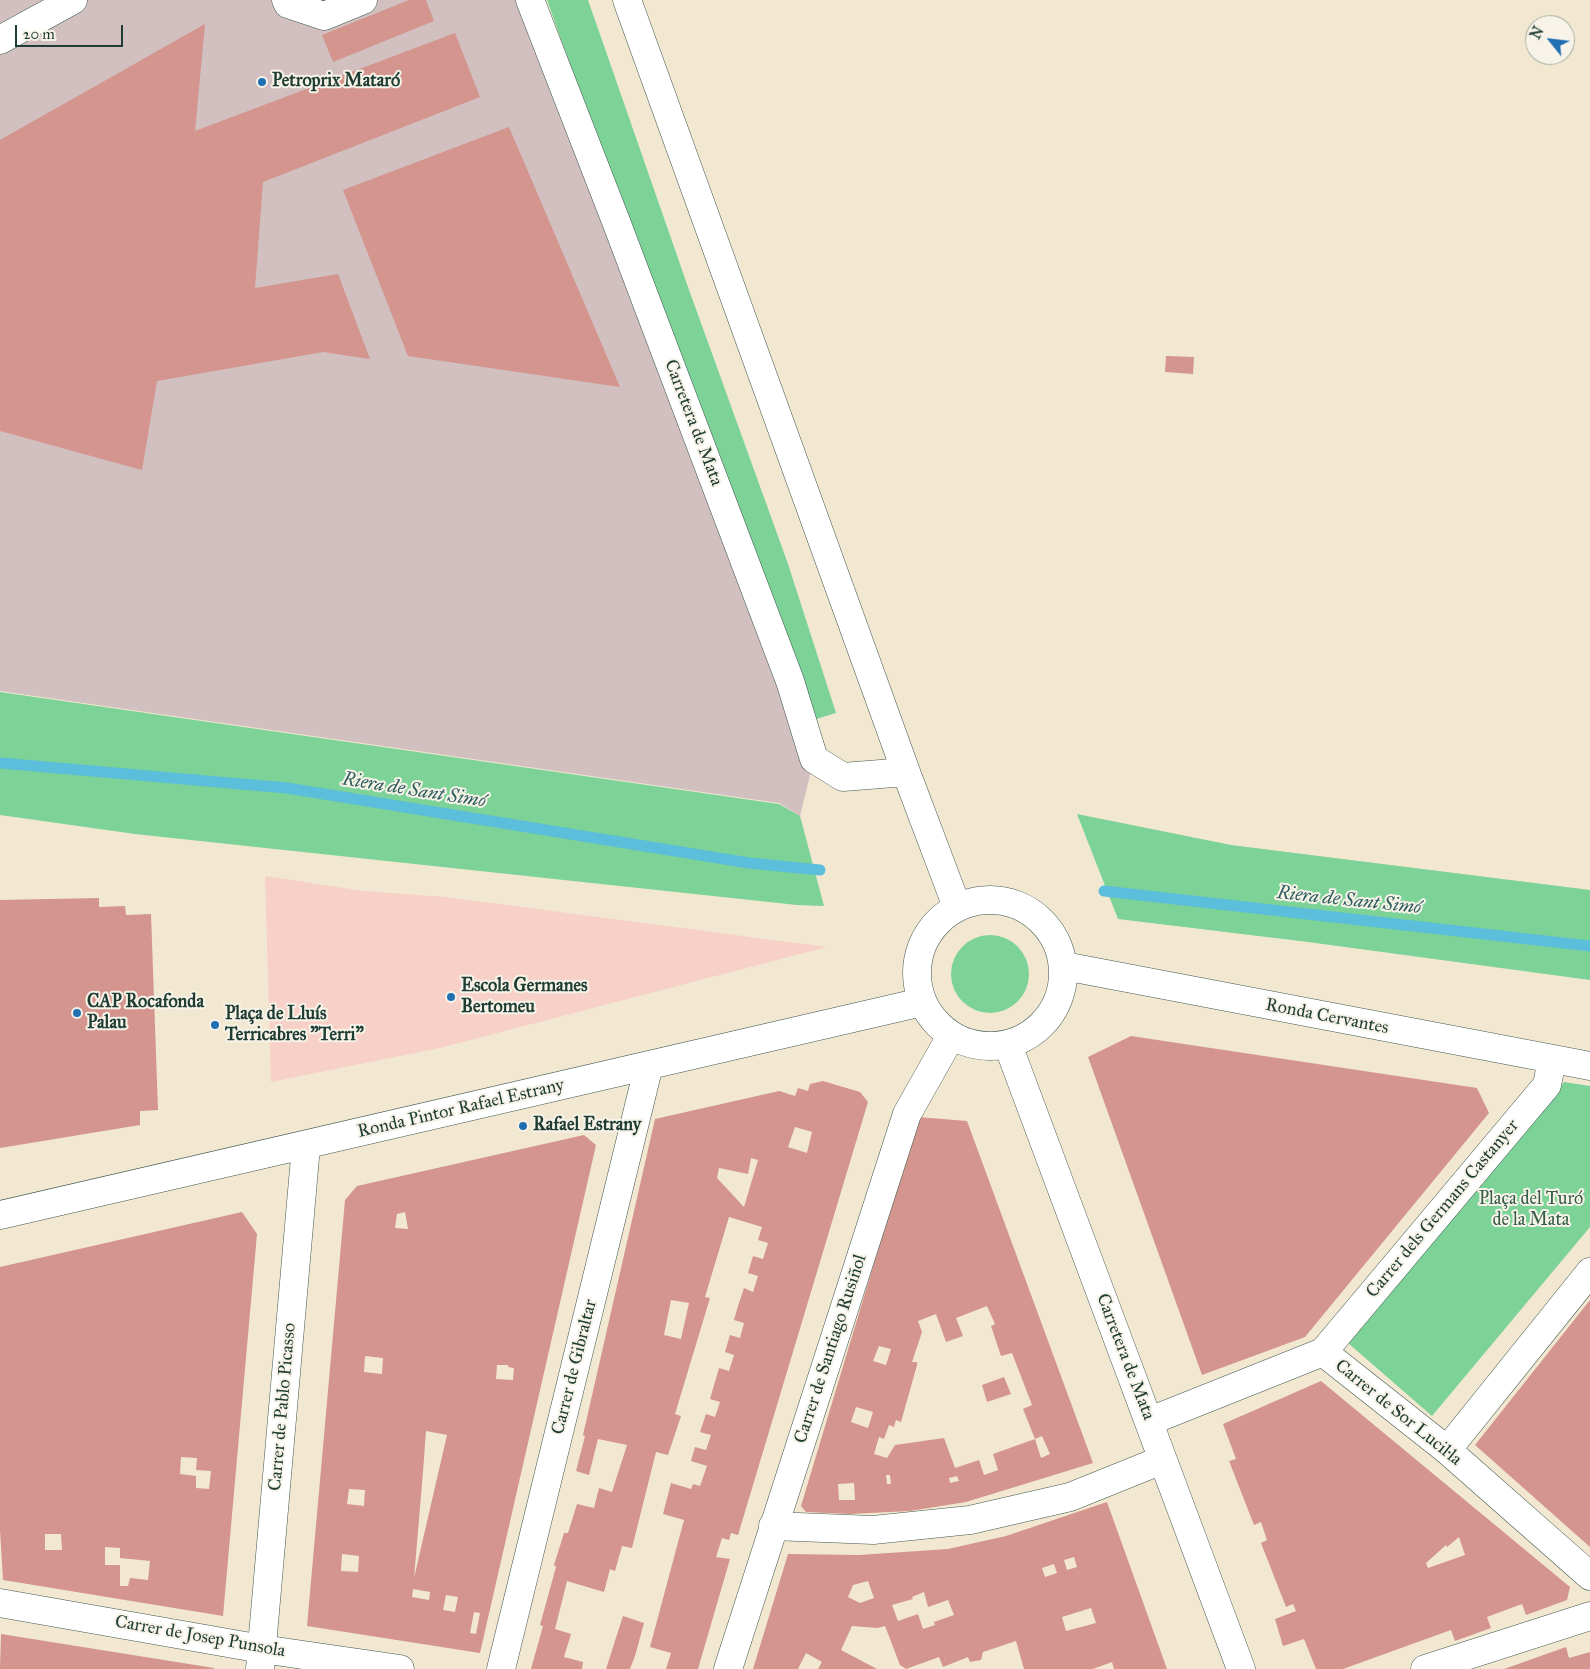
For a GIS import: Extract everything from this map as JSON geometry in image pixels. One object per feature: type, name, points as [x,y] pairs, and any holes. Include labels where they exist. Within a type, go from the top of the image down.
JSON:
[{"type":"street","points":[[0,40],[73,0]]},
{"type":"street","points":[[286,0],[288,4],[324,16],[363,0]]},
{"type":"street","name":"Carretera de Mata","points":[[530,0],[787,672],[814,759],[843,776],[906,772]]},
{"type":"street","points":[[627,0],[906,772],[957,907]]},
{"type":"street","points":[[1002,900],[1017,904],[1033,913],[1049,928],[1055,937],[1064,966],[1063,983],[1058,1002],[1048,1018],[1025,1039],[1008,1045],[994,1047],[979,1046],[961,1041],[951,1036],[934,1021],[922,1002],[916,975],[920,951],[931,929],[948,913],[969,902],[1002,900]]},
{"type":"street","name":"Ronda Cervantes","points":[[1064,966],[1590,1066]]},
{"type":"street","name":"Ronda Pintor Rafael Estrany","points":[[0,1215],[306,1146],[922,1002]]},
{"type":"street","name":"Carrer de Santiago Rusiñol","points":[[728,1669],[907,1114],[951,1036]]},
{"type":"street","name":"Carretera de Mata","points":[[1008,1045],[1150,1421],[1162,1460],[1241,1669]]},
{"type":"street","name":"Carrer dels Germans Castanyer","points":[[1323,1352],[1547,1086],[1552,1060]]},
{"type":"street","name":"Carrer de Gibraltar","points":[[501,1669],[648,1065]]},
{"type":"street","name":"Carrer de Pablo Picasso","points":[[261,1659],[306,1146]]},
{"type":"street","points":[[1447,1450],[1590,1272]]},
{"type":"street","name":"Carrer de Sor Lucil·la","points":[[1150,1421],[1323,1352],[1447,1450],[1590,1576]]},
{"type":"street","points":[[773,1526],[873,1530],[970,1520],[1070,1497],[1162,1460]]},
{"type":"street","name":"Carrer de Josep Punsola","points":[[0,1603],[261,1659],[400,1669]]},
{"type":"street","points":[[1425,1669],[1590,1616]]},
{"type":"shaded area","points":[[0,0],[530,0],[814,759],[800,816],[779,803],[0,691]]},
{"type":"shaded area","name":"Escola Germanes Bertomeu","points":[[265,876],[364,891],[446,897],[827,947],[440,1048],[271,1082]]},
{"type":"green space","points":[[547,0],[588,0],[688,287],[788,564],[836,713],[816,719],[600,149]]},
{"type":"green space","points":[[0,692],[779,804],[800,816],[824,906],[797,905],[135,834],[0,815]]},
{"type":"green space","points":[[1077,814],[1231,845],[1590,890],[1590,980],[1308,942],[1118,919]]},
{"type":"green space","points":[[990,935],[1005,938],[1018,946],[1026,959],[1029,974],[1026,989],[1018,1002],[1005,1010],[990,1013],[975,1010],[962,1002],[954,989],[951,974],[954,959],[962,946],[975,938]]},
{"type":"green space","name":"Plaça del Turó de la Mata","points":[[1564,1082],[1590,1086],[1590,1227],[1432,1416],[1348,1343]]},
{"type":"building","points":[[409,0],[426,0],[434,21],[333,62],[322,35]]},
{"type":"building","points":[[205,24],[195,131],[455,33],[480,97],[263,182],[255,288],[338,274],[370,359],[323,352],[157,381],[142,470],[0,431],[0,140]]},
{"type":"building","points":[[509,127],[620,387],[408,356],[343,190]]},
{"type":"building","points":[[1166,356],[1194,357],[1193,374],[1165,372]]},
{"type":"building","name":"CAP Rocafonda Palau","points":[[99,898],[99,907],[125,906],[126,915],[151,914],[158,1110],[140,1111],[140,1125],[0,1148],[0,900]]},
{"type":"building","points":[[1131,1036],[1477,1088],[1489,1113],[1305,1337],[1202,1375],[1088,1057]]},
{"type":"building","points":[[823,1081],[860,1092],[868,1102],[738,1535],[731,1533],[729,1540],[722,1538],[716,1557],[730,1559],[698,1669],[666,1669],[671,1653],[650,1647],[684,1520],[663,1514],[671,1483],[691,1489],[693,1484],[700,1486],[707,1466],[691,1461],[695,1447],[706,1450],[711,1435],[700,1432],[706,1414],[715,1417],[720,1402],[710,1399],[719,1368],[729,1371],[734,1355],[725,1352],[730,1335],[740,1338],[744,1323],[734,1320],[738,1306],[744,1288],[753,1292],[758,1276],[748,1273],[753,1256],[763,1259],[768,1243],[758,1240],[762,1227],[729,1217],[705,1297],[710,1298],[675,1414],[681,1416],[668,1455],[656,1452],[632,1548],[622,1546],[615,1571],[610,1569],[604,1592],[567,1581],[555,1629],[571,1634],[564,1657],[583,1662],[582,1669],[531,1669],[543,1626],[540,1625],[556,1567],[554,1565],[564,1533],[568,1533],[577,1504],[594,1508],[599,1488],[612,1492],[627,1445],[598,1439],[589,1475],[576,1471],[655,1119],[779,1091],[795,1096],[798,1088],[808,1091],[810,1084]],"holes":[[[795,1127],[812,1132],[807,1153],[788,1147]],[[751,1158],[758,1160],[744,1207],[717,1178],[719,1168],[748,1174]],[[671,1300],[689,1303],[681,1339],[664,1335]]]},
{"type":"building","points":[[918,1117],[967,1121],[1093,1463],[966,1502],[910,1511],[850,1514],[806,1512],[801,1506]],"holes":[[[987,1306],[995,1324],[991,1326],[1001,1356],[1012,1353],[1032,1405],[1023,1409],[1035,1439],[993,1454],[998,1470],[984,1475],[979,1460],[955,1468],[944,1438],[895,1445],[887,1458],[874,1454],[879,1437],[884,1439],[889,1425],[894,1427],[896,1420],[901,1422],[917,1365],[917,1362],[912,1362],[922,1332],[918,1321],[936,1314],[946,1342],[963,1336],[956,1318]],[[879,1346],[891,1349],[886,1365],[873,1361]],[[856,1407],[873,1412],[868,1428],[851,1422]],[[1042,1436],[1050,1454],[1041,1458],[1035,1439]],[[886,1475],[890,1475],[891,1484],[887,1484]],[[957,1476],[959,1481],[950,1483],[949,1478]],[[854,1483],[855,1500],[839,1500],[838,1484]]]},
{"type":"building","points":[[584,1135],[596,1145],[480,1653],[307,1626],[345,1200],[357,1186]],"holes":[[[405,1212],[408,1229],[395,1228],[397,1214]],[[365,1356],[383,1358],[382,1374],[364,1372]],[[497,1365],[508,1365],[508,1367],[514,1368],[513,1380],[496,1379]],[[426,1431],[447,1435],[414,1578],[423,1472]],[[349,1489],[365,1490],[364,1506],[347,1504]],[[342,1554],[359,1556],[358,1572],[341,1571]],[[413,1589],[430,1592],[429,1600],[412,1597]],[[446,1595],[458,1597],[455,1612],[443,1610]],[[474,1612],[480,1613],[476,1634],[470,1633]]]},
{"type":"building","points":[[242,1212],[257,1234],[223,1616],[3,1580],[0,1530],[0,1267]],"holes":[[[181,1457],[197,1458],[196,1470],[211,1471],[209,1489],[196,1488],[196,1476],[180,1474]],[[45,1534],[61,1534],[62,1550],[45,1550]],[[105,1547],[120,1548],[120,1558],[150,1561],[148,1580],[130,1578],[128,1586],[120,1586],[120,1565],[105,1565]]]},
{"type":"building","points":[[1590,1300],[1590,1547],[1475,1445]]},
{"type":"building","points":[[1004,1377],[1011,1394],[987,1402],[982,1385]]},
{"type":"building","points":[[1321,1381],[1570,1587],[1567,1600],[1526,1615],[1522,1604],[1487,1617],[1491,1628],[1455,1641],[1451,1630],[1343,1669],[1316,1669],[1304,1639],[1283,1646],[1275,1619],[1296,1611],[1293,1604],[1286,1607],[1261,1543],[1267,1540],[1261,1522],[1254,1525],[1229,1461],[1236,1459],[1223,1424]],"holes":[[[1459,1537],[1465,1555],[1428,1568],[1426,1563],[1446,1545],[1447,1547]]]},
{"type":"building","points":[[1107,1502],[1167,1669],[1114,1669],[1112,1662],[1093,1669],[1024,1669],[1016,1641],[983,1652],[981,1660],[970,1662],[968,1657],[943,1667],[939,1657],[906,1669],[900,1665],[885,1626],[878,1628],[852,1626],[841,1650],[877,1669],[818,1669],[822,1662],[806,1653],[798,1669],[753,1669],[788,1554],[859,1555],[948,1549],[1006,1536]],"holes":[[[1074,1557],[1077,1567],[1067,1570],[1064,1560]],[[1054,1564],[1057,1573],[1045,1577],[1042,1568]],[[868,1581],[874,1598],[860,1603],[848,1597],[853,1585]],[[924,1592],[928,1607],[948,1600],[954,1615],[934,1622],[935,1625],[923,1629],[918,1614],[898,1621],[892,1605],[913,1599],[912,1597]],[[1091,1608],[1096,1623],[1066,1631],[1062,1617]]]},
{"type":"building","points":[[623,1616],[644,1623],[635,1656],[630,1669],[606,1669]]},
{"type":"building","points":[[1,1634],[214,1668],[214,1669],[0,1669]]},
{"type":"building","points":[[1566,1647],[1569,1658],[1590,1652],[1590,1669],[1504,1669]]},
{"type":"waterway","name":"Riera de Sant Simó","points":[[0,763],[287,788],[749,863],[820,870]]},
{"type":"waterway","name":"Riera de Sant Simó","points":[[1104,891],[1590,946]]},
{"type":"place","name":"Petroprix Mataró","points":[[262,82]]},
{"type":"place","name":"Escola Germanes Bertomeu","points":[[451,997]]},
{"type":"place","name":"CAP Rocafonda Palau","points":[[77,1013]]},
{"type":"place","name":"Plaça de Lluís Terricabres \"Terri\"","points":[[215,1025]]},
{"type":"place","name":"Rafael Estrany","points":[[523,1126]]}]
